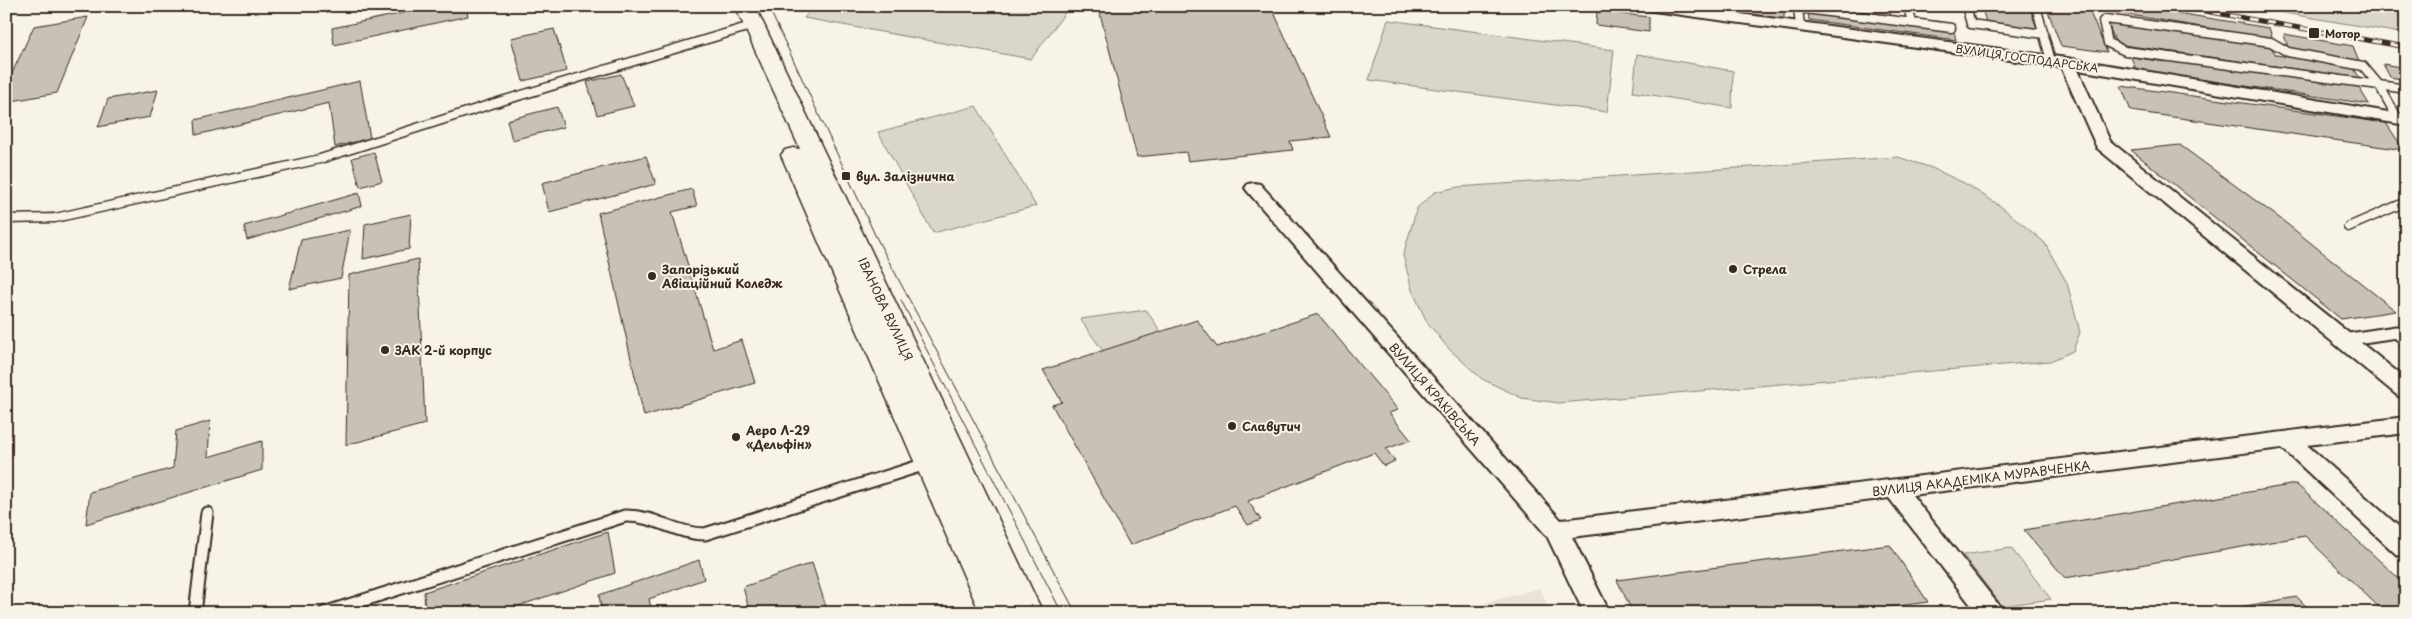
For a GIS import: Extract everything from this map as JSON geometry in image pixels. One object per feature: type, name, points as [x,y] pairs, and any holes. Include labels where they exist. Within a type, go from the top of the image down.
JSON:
[{"type":"main road","name":"ІВАНОВА ВУЛИЦЯ","points":[[726,6],[745,20],[943,459],[1026,613]]},
{"type":"main road","name":"ІВАНОВА ВУЛИЦЯ","points":[[943,459],[996,613]]},
{"type":"street","name":"ВУЛИЦЯ ГОСПОДАРСЬКА","points":[[1646,6],[2059,62],[2401,118]]},
{"type":"street","points":[[2059,62],[2103,144],[2406,391]]},
{"type":"street","name":"ВУЛИЦЯ КРАКІВСЬКА","points":[[1254,188],[1556,530],[1597,613]]},
{"type":"street","name":"ВУЛИЦЯ АКАДЕМІКА МУРАВЧЕНКА","points":[[1556,530],[2406,425]]},
{"type":"street","points":[[2287,440],[2406,548]]},
{"type":"street","points":[[1894,488],[1992,613]]},
{"type":"lane","points":[[1784,6],[1951,28]]},
{"type":"lane","points":[[1908,6],[1912,23]]},
{"type":"lane","points":[[1966,6],[1971,24],[2044,34]]},
{"type":"lane","points":[[2036,6],[2044,34],[2059,62]]},
{"type":"lane","points":[[1798,8],[1800,26]]},
{"type":"lane","points":[[2401,118],[2379,85],[2368,70],[2355,63],[2288,52],[2271,42],[2114,19],[2103,21],[2108,43],[2126,51],[2379,85],[2406,89]]},
{"type":"lane","points":[[6,219],[55,218],[320,159],[745,20]]},
{"type":"lane","points":[[2348,227],[2406,202]]},
{"type":"lane","points":[[2342,340],[2396,332],[2406,340]]},
{"type":"lane","points":[[324,613],[624,516],[635,514],[644,516],[694,536],[943,459]]},
{"type":"lane","points":[[195,613],[207,514]]},
{"type":"shaded area","points":[[815,6],[1070,6],[1031,59],[804,18]]},
{"type":"shaded area","points":[[2244,6],[2406,6],[2406,34]]},
{"type":"shaded area","points":[[1388,20],[1614,50],[1607,112],[1369,80]]},
{"type":"shaded area","points":[[1637,54],[1733,71],[1732,108],[1633,92]]},
{"type":"shaded area","points":[[976,106],[1036,206],[933,233],[878,132]]},
{"type":"shaded area","name":"Стрела","points":[[1898,157],[1932,168],[1964,183],[1999,205],[2044,242],[2067,283],[2080,332],[2073,351],[2050,361],[1559,403],[1522,398],[1482,379],[1448,348],[1427,322],[1412,290],[1403,255],[1417,208],[1435,192],[1458,187]]},
{"type":"shaded area","points":[[1146,310],[1162,333],[1103,351],[1080,319]]},
{"type":"shaded area","points":[[2011,548],[2051,599],[2002,606],[1963,555]]},
{"type":"shaded area","points":[[1540,588],[1551,613],[1447,613]]},
{"type":"building","points":[[437,6],[466,6],[468,16],[334,45],[332,28]]},
{"type":"building","points":[[1098,6],[1271,6],[1331,137],[1290,141],[1293,150],[1188,161],[1186,152],[1137,157]]},
{"type":"building","points":[[1691,6],[1756,6],[1784,10],[1784,19]]},
{"type":"building","points":[[1814,6],[1889,6],[1891,17]]},
{"type":"building","points":[[1981,6],[2029,6],[2038,31],[1987,25]]},
{"type":"building","points":[[2046,6],[2088,8],[2107,52],[2061,46]]},
{"type":"building","points":[[2105,6],[2134,6],[2269,28],[2273,39],[2106,11]]},
{"type":"building","points":[[1597,11],[1649,17],[1649,32],[1596,25]]},
{"type":"building","points":[[1808,12],[1954,32],[1956,40],[1809,20]]},
{"type":"building","points":[[88,17],[57,93],[6,102],[6,86],[34,26]]},
{"type":"building","points":[[2108,23],[2269,44],[2276,55],[2352,66],[2360,78],[2116,44]]},
{"type":"building","points":[[554,29],[567,71],[523,81],[511,38]]},
{"type":"building","points":[[2284,34],[2353,46],[2359,61],[2288,48]]},
{"type":"building","points":[[2131,57],[2166,62],[2164,58],[2358,86],[2369,104],[2136,70]]},
{"type":"building","points":[[2383,64],[2406,68],[2406,80],[2390,77]]},
{"type":"building","points":[[621,74],[634,106],[597,115],[587,82]]},
{"type":"building","points":[[360,81],[370,138],[335,147],[329,103],[196,135],[195,120]]},
{"type":"building","points":[[2121,86],[2386,123],[2404,150],[2131,111]]},
{"type":"building","points":[[158,90],[150,117],[98,127],[108,99]]},
{"type":"building","points":[[557,107],[564,127],[512,140],[507,120]]},
{"type":"building","points":[[2180,145],[2282,220],[2396,311],[2341,319],[2131,150]]},
{"type":"building","points":[[374,152],[382,181],[360,187],[352,158]]},
{"type":"building","points":[[646,156],[656,184],[549,212],[542,183]]},
{"type":"building","name":"Запорізький Авіаційний Коледж","points":[[692,189],[697,206],[672,212],[713,349],[742,340],[755,383],[644,416],[598,213]]},
{"type":"building","points":[[359,193],[362,206],[247,240],[244,226]]},
{"type":"building","points":[[411,214],[409,249],[363,259],[365,224]]},
{"type":"building","points":[[350,230],[341,278],[289,289],[301,240]]},
{"type":"building","name":"ЗАК 2-й корпус","points":[[418,259],[425,424],[346,445],[349,275]]},
{"type":"building","name":"Славутич","points":[[1318,314],[1398,410],[1389,413],[1411,440],[1386,449],[1395,461],[1384,466],[1374,453],[1248,501],[1261,520],[1248,525],[1235,506],[1130,545],[1052,405],[1062,402],[1043,370],[1197,320],[1217,347]]},
{"type":"building","points":[[210,421],[208,457],[262,441],[262,470],[86,524],[90,492],[173,468],[176,431]]},
{"type":"building","points":[[2296,484],[2406,585],[2406,613],[2385,613],[2305,536],[2065,578],[2024,530]]},
{"type":"building","points":[[608,532],[615,573],[498,613],[425,613],[424,592]]},
{"type":"building","points":[[1890,545],[1928,602],[1846,613],[1633,613],[1617,580]]},
{"type":"building","points":[[699,560],[704,579],[649,599],[652,613],[602,613],[599,595]]},
{"type":"building","points":[[812,563],[828,613],[750,613],[743,587]]},
{"type":"building","points":[[2297,597],[2313,613],[2205,613]]},
{"type":"tram line","points":[[768,6],[876,237],[1076,613]]},
{"type":"tram line","points":[[901,300],[1062,613]]},
{"type":"railway","points":[[2177,6],[2406,47]]},
{"type":"place","name":"Мотор","points":[[2314,33]]},
{"type":"place","name":"вул. Залізнична","points":[[846,176]]},
{"type":"place","name":"Стрела","points":[[1733,269]]},
{"type":"place","name":"Запорізький Авіаційний Коледж","points":[[652,276]]},
{"type":"place","name":"ЗАК 2-й корпус","points":[[385,350]]},
{"type":"place","name":"Славутич","points":[[1232,426]]},
{"type":"place","name":"Аеро Л-29 «Дельфін»","points":[[736,437]]}]
